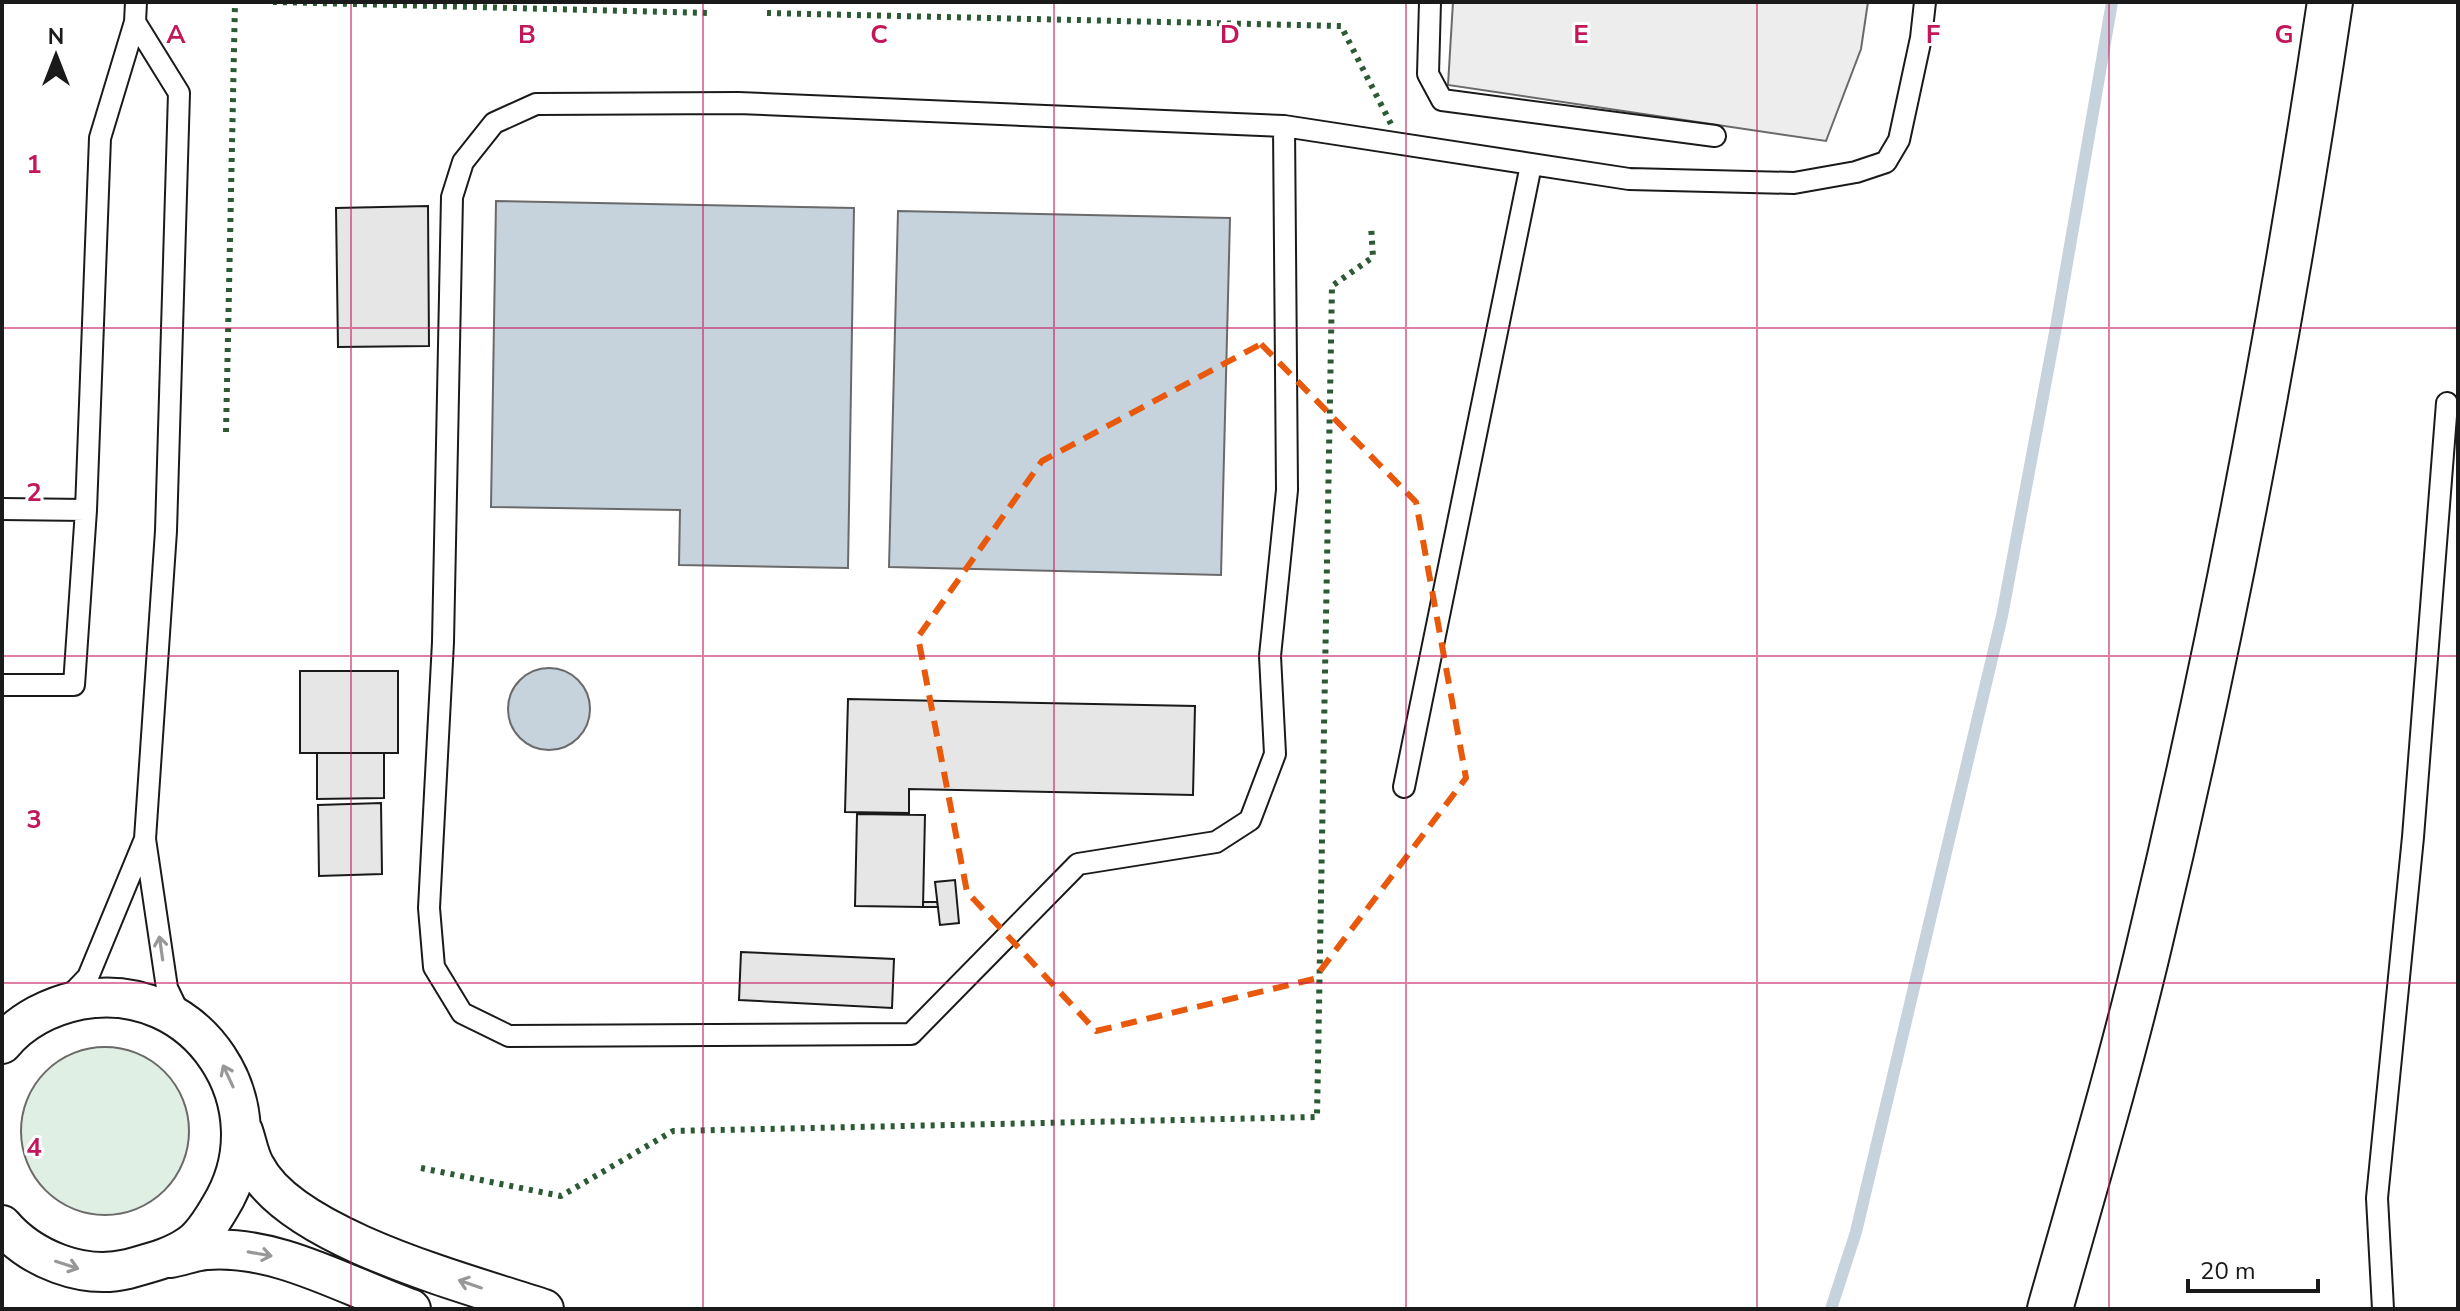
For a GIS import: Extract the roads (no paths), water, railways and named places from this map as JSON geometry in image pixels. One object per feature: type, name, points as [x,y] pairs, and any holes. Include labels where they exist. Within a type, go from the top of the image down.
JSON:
[{"type":"main road","points":[[2050,1309],[2149,947],[2240,534],[2307,162],[2330,2]]},
{"type":"street","points":[[2,1044],[33,1014],[94,998],[126,999],[156,1007],[183,1022],[207,1042],[225,1068],[237,1097],[242,1128],[255,1167],[276,1193],[312,1221],[375,1252],[544,1309]]},
{"type":"street","points":[[156,1262],[191,1245],[213,1219],[230,1191],[240,1162],[242,1128]]},
{"type":"street","points":[[2,1225],[43,1257],[79,1270],[118,1271],[205,1250],[241,1250],[278,1257],[411,1309]]},
{"type":"lane","points":[[1430,2],[1428,74],[1442,100],[1715,136]]},
{"type":"lane","points":[[1284,126],[1287,490],[1270,656],[1275,754],[1250,820],[1216,842],[1078,864],[911,1034],[509,1036],[462,1013],[434,967],[429,908],[443,642],[452,197],[463,162],[494,123],[536,104],[738,103],[1284,126],[1629,179],[1794,183],[1856,172],[1886,162],[1899,140],[1921,38],[1925,2]]},
{"type":"lane","points":[[2,685],[74,685],[86,510],[100,138],[136,12]]},
{"type":"lane","points":[[136,12],[179,93],[166,531],[145,839],[167,988],[183,1022]]},
{"type":"lane","points":[[1404,787],[1531,165]]},
{"type":"lane","points":[[2383,1309],[2377,1198],[2413,837],[2447,403]]},
{"type":"lane","points":[[2,509],[86,510]]},
{"type":"lane","points":[[33,1014],[88,977],[145,839]]},
{"type":"waterway","points":[[1831,1309],[1856,1232],[2002,616],[2112,2]]}]
